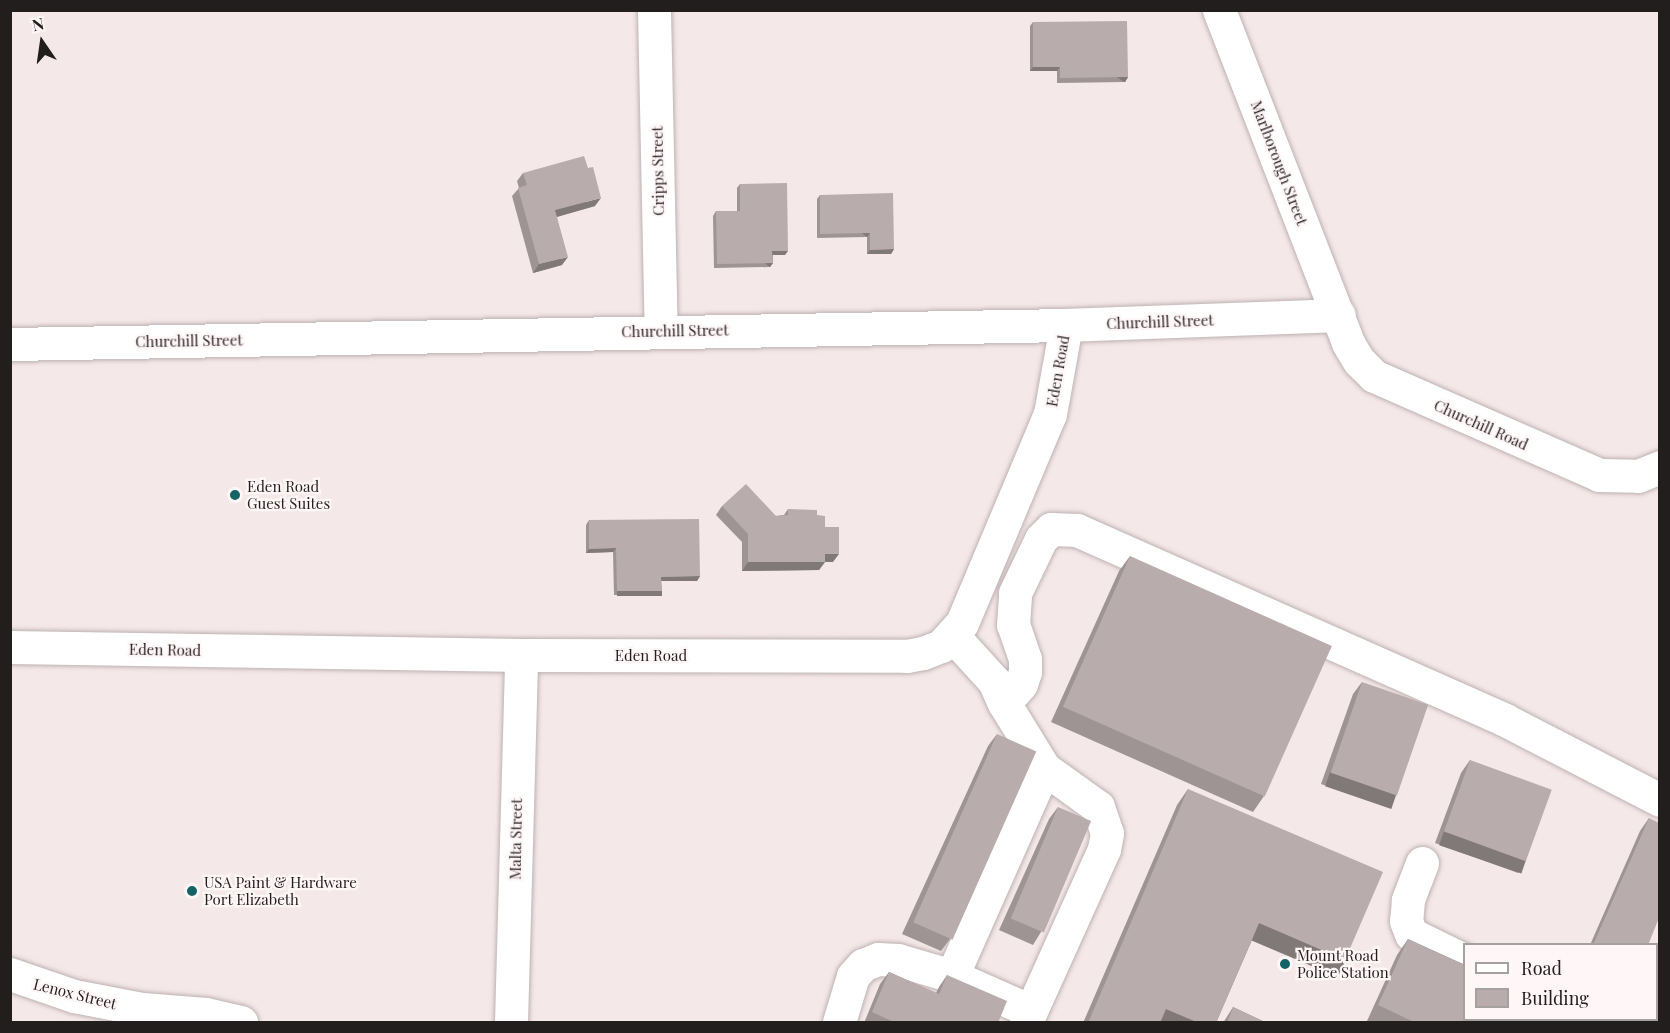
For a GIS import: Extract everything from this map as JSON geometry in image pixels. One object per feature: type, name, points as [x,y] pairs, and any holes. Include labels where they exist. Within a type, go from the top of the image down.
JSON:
[{"type":"street","name":"Cripps Street","points":[[654,10],[662,331]]},
{"type":"street","name":"Marlborough Street","points":[[1219,10],[1338,315]]},
{"type":"street","name":"Churchill Street","points":[[10,344],[1066,325],[1338,315]]},
{"type":"street","name":"Churchill Road","points":[[1338,315],[1348,343],[1374,376],[1599,475],[1638,476],[1659,467]]},
{"type":"street","name":"Eden Road","points":[[10,647],[521,656],[907,656],[940,646],[962,623],[1050,414],[1058,390],[1066,325]]},
{"type":"street","points":[[1004,703],[1021,684],[1025,672],[1025,659],[1013,625],[1015,593],[1041,539],[1051,529],[1064,528],[1077,530],[1505,720],[1659,800]]},
{"type":"street","points":[[839,1023],[853,976],[863,965],[878,959],[898,960],[952,976],[1029,1017],[1104,849],[1107,833],[1098,807],[1044,768],[1004,703],[994,681],[952,635]]},
{"type":"street","name":"Malta Street","points":[[511,1023],[521,656]]},
{"type":"street","points":[[952,976],[1044,768]]},
{"type":"street","points":[[1422,863],[1407,900],[1406,921],[1411,934],[1463,960]]},
{"type":"street","name":"Lenox Street","points":[[10,974],[55,991],[156,1016],[181,1010],[241,1023]]},
{"type":"building","points":[[1127,21],[1128,77],[1060,78],[1060,67],[1033,67],[1033,22]]},
{"type":"building","points":[[584,156],[588,168],[593,167],[601,198],[555,210],[568,257],[539,264],[518,188],[527,185],[523,173]]},
{"type":"building","points":[[787,183],[788,251],[772,251],[773,263],[717,264],[716,211],[740,211],[740,184]]},
{"type":"building","points":[[893,193],[894,249],[870,250],[870,233],[820,234],[820,195]]},
{"type":"building","points":[[746,484],[776,516],[788,515],[788,509],[817,510],[817,515],[825,516],[825,527],[839,527],[839,554],[825,554],[825,562],[748,562],[748,534],[722,506]]},
{"type":"building","points":[[699,519],[700,576],[661,577],[662,591],[617,591],[616,548],[589,549],[589,520]]},
{"type":"building","points":[[1130,556],[1332,646],[1265,797],[1063,707]]},
{"type":"building","points":[[1362,682],[1428,705],[1397,796],[1331,773]]},
{"type":"building","points":[[997,734],[1036,751],[952,940],[913,922]]},
{"type":"building","points":[[1470,760],[1552,790],[1526,861],[1444,831]]},
{"type":"building","points":[[1188,789],[1383,872],[1345,960],[1259,923],[1216,1023],[1199,1023],[1166,1009],[1160,1023],[1088,1023]]},
{"type":"building","points":[[1058,807],[1091,821],[1044,932],[1011,918]]},
{"type":"building","points":[[1649,818],[1659,823],[1659,918],[1649,943],[1594,943]]},
{"type":"building","points":[[1408,939],[1463,965],[1463,1021],[1589,1021],[1593,1023],[1416,1023],[1378,1005]]},
{"type":"building","points":[[889,972],[939,994],[947,975],[1007,1001],[998,1023],[896,1023],[872,1012]]},
{"type":"building","points":[[1233,1007],[1267,1023],[1227,1023]]},
{"type":"place","name":"Eden Road Guest Suites","points":[[235,495]]},
{"type":"place","name":"USA Paint & Hardware Port Elizabeth","points":[[192,891]]},
{"type":"place","name":"Mount Road Police Station","points":[[1285,964]]}]
